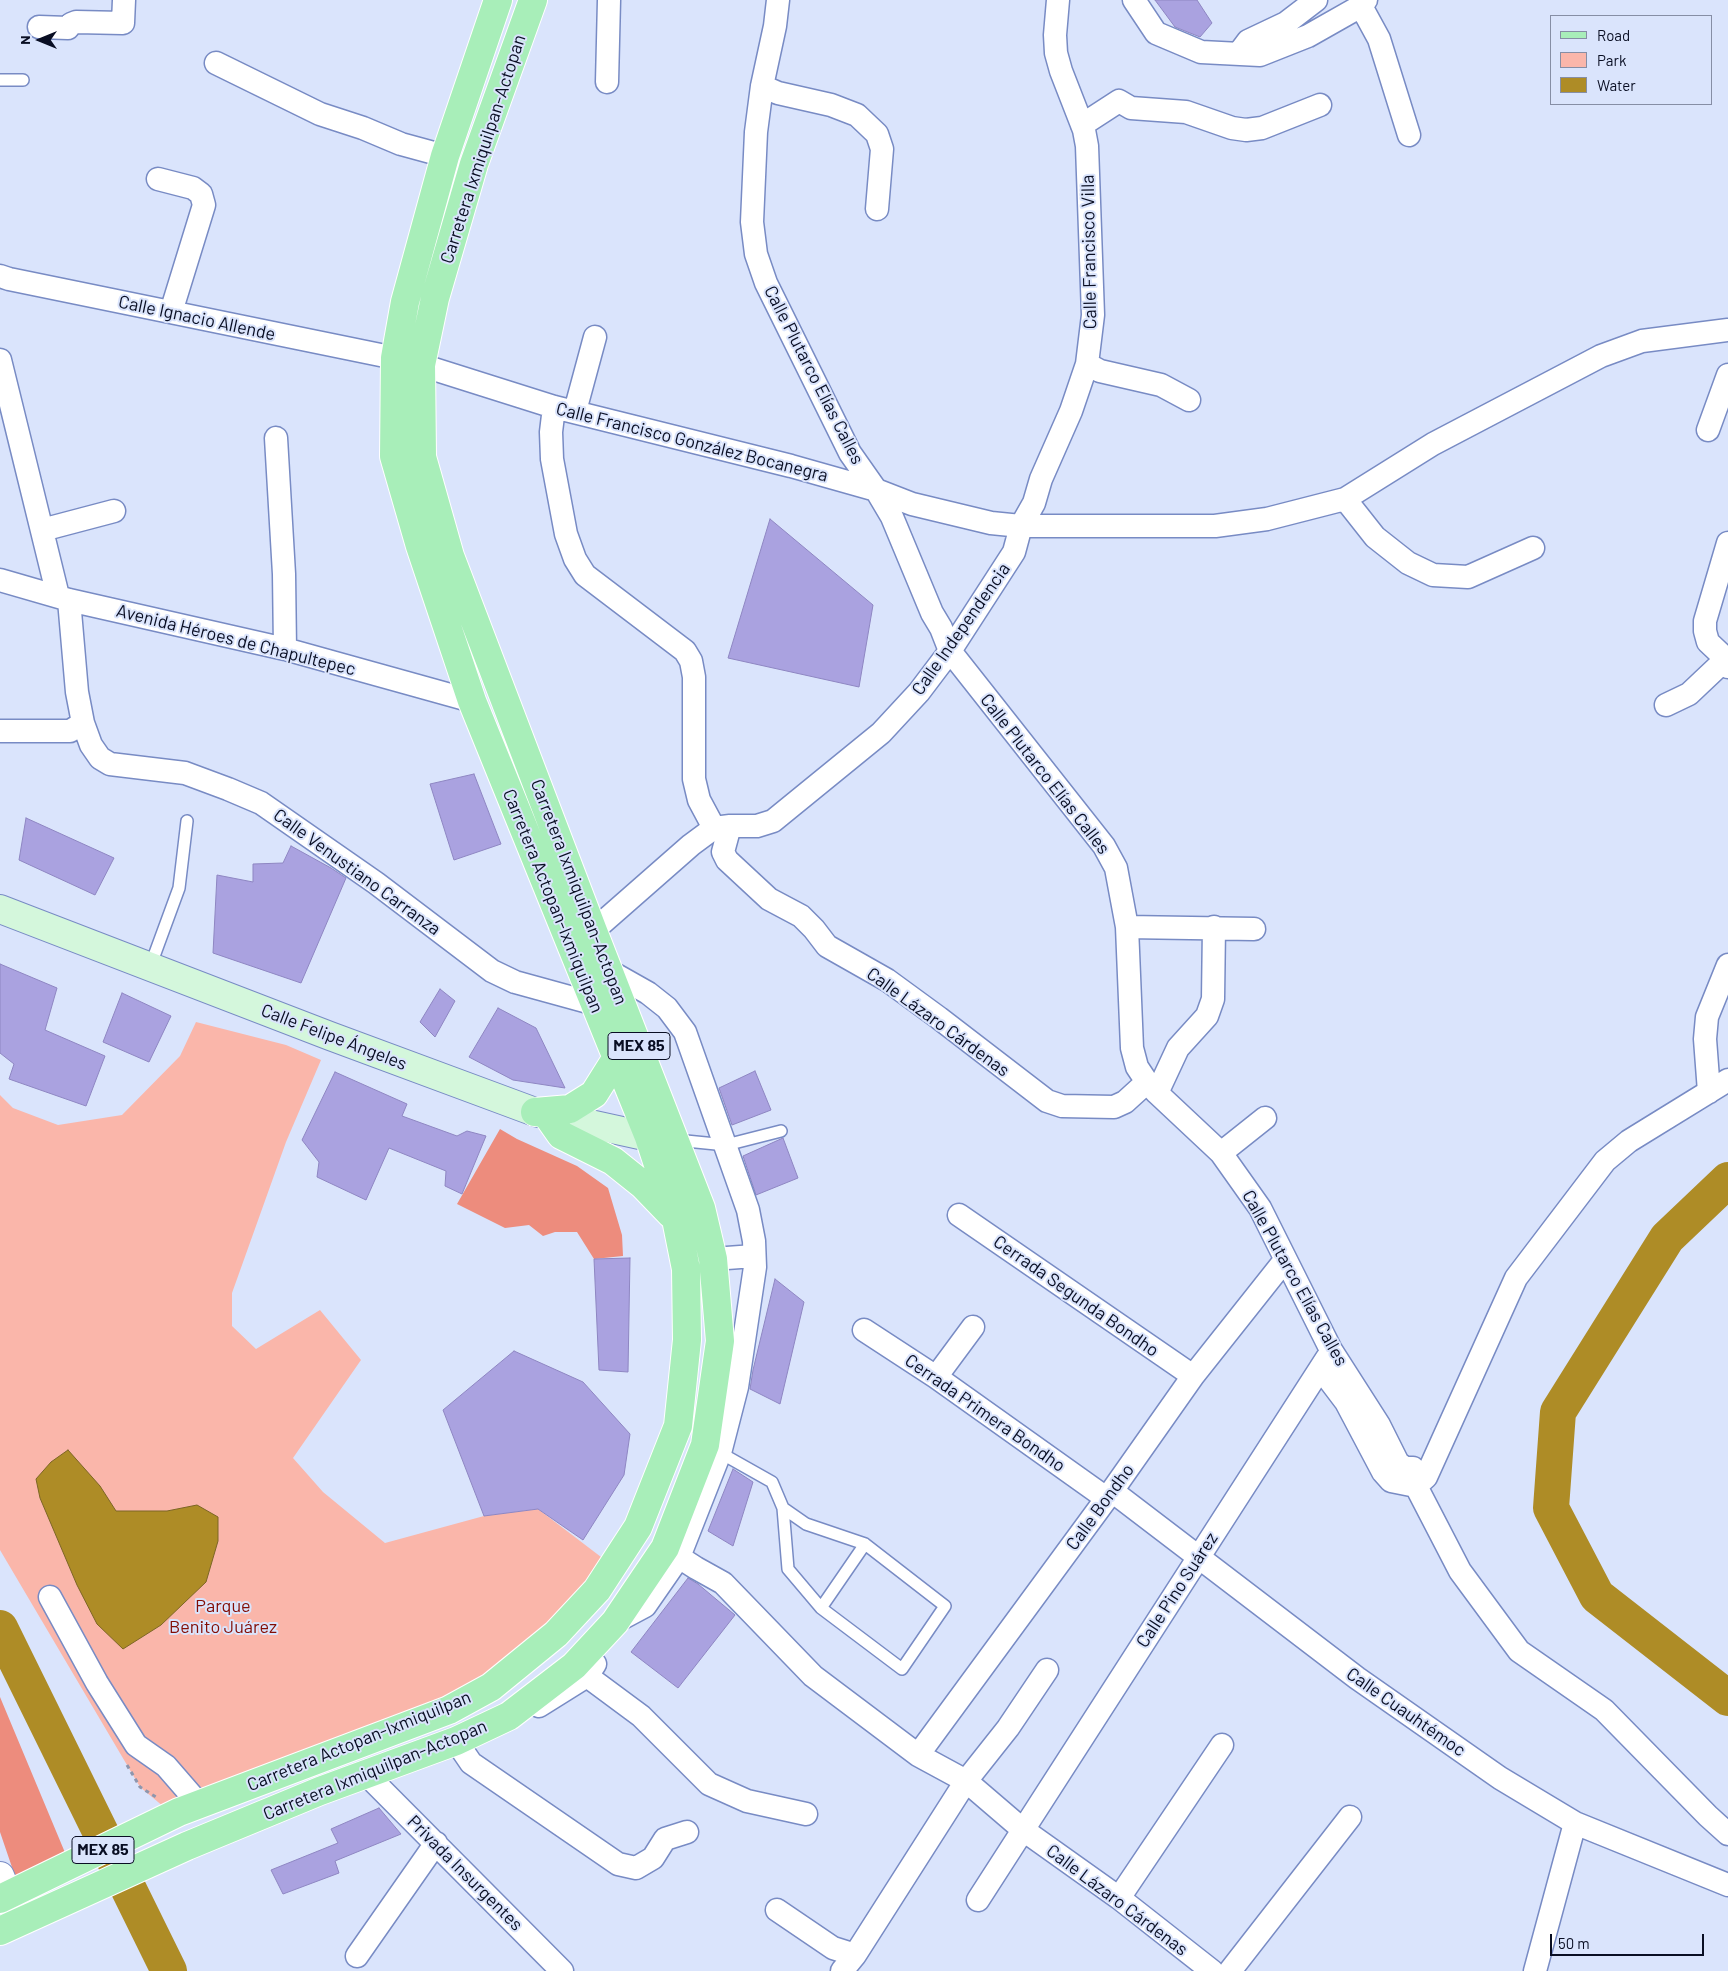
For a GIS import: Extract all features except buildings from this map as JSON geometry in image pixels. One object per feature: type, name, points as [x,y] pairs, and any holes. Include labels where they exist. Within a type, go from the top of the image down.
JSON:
[{"type":"main road","name":"Carretera Actopan-Ixmiquilpan","points":[[189,1808],[449,1710],[491,1687],[556,1634],[597,1590],[638,1527],[678,1426],[687,1340],[686,1269],[676,1219],[649,1137],[472,701],[420,546],[394,456],[395,358],[405,302],[444,156],[498,0]]},
{"type":"main road","name":"Carretera Ixmiquilpan-Actopan","points":[[18,1923],[188,1846],[320,1791],[419,1755],[460,1747],[509,1716],[574,1666],[610,1627],[672,1552],[713,1449],[730,1355],[720,1340],[713,1259],[701,1208],[450,556],[422,458],[422,365],[435,298],[474,164],[533,0]]},
{"type":"main road","name":"Calle Felipe Ángeles","points":[[0,909],[541,1113],[649,1137],[676,1140]]},
{"type":"main road","points":[[541,1113],[570,1108],[594,1094],[616,1059]]},
{"type":"main road","points":[[541,1113],[560,1135],[613,1161],[643,1185],[676,1219]]},
{"type":"main road","name":"MEX 85","points":[[9,1889],[189,1808]]},
{"type":"street","points":[[39,27],[68,28],[76,22],[123,23],[124,0]]},
{"type":"street","points":[[607,82],[609,0]]},
{"type":"street","name":"Calle Plutarco Elías Calles","points":[[778,0],[775,26],[762,86],[756,132],[752,222],[756,254],[766,283],[846,446],[892,517],[950,652],[1104,846],[1116,868],[1127,927],[1132,1048],[1138,1067],[1152,1088],[1220,1153],[1260,1208],[1285,1260],[1326,1360],[1379,1425],[1398,1463],[1415,1477],[1460,1571],[1519,1651],[1604,1710],[1728,1834]]},
{"type":"street","name":"Calle Francisco Villa","points":[[1021,526],[1034,502],[1042,478],[1071,411],[1087,364],[1093,315],[1087,146],[1082,125],[1056,52],[1055,35],[1058,0]]},
{"type":"street","points":[[1134,0],[1156,33],[1201,52],[1260,55],[1308,36],[1363,3],[1379,39],[1409,135]]},
{"type":"street","points":[[1239,53],[1248,41],[1286,23],[1316,0]]},
{"type":"street","points":[[216,63],[320,114],[363,128],[401,144],[444,156]]},
{"type":"street","points":[[762,86],[778,93],[831,105],[857,114],[877,134],[882,149],[877,210]]},
{"type":"street","points":[[1082,125],[1119,101],[1131,108],[1186,112],[1232,128],[1246,130],[1262,128],[1320,105]]},
{"type":"street","points":[[158,179],[193,188],[201,194],[204,205],[172,312]]},
{"type":"street","name":"Calle Ignacio Allende","points":[[0,276],[9,280],[395,358]]},
{"type":"street","name":"Calle Francisco González Bocanegra","points":[[422,365],[565,409],[792,466],[876,490],[912,504],[991,523],[1021,526],[1216,526],[1267,519],[1345,499],[1433,444],[1601,356],[1642,342],[1728,330]]},
{"type":"street","points":[[593,931],[691,845],[722,827],[699,800],[694,779],[694,677],[691,661],[685,651],[585,575],[575,559],[566,534],[552,459],[551,432],[565,409],[596,337]]},
{"type":"street","points":[[0,360],[42,530],[63,598],[83,723],[70,731],[0,731]]},
{"type":"street","points":[[1087,364],[1100,371],[1161,385],[1189,400]]},
{"type":"street","points":[[1708,430],[1728,375]]},
{"type":"street","points":[[276,438],[284,574],[286,649]]},
{"type":"street","points":[[1345,499],[1375,537],[1408,563],[1432,575],[1468,577],[1533,548]]},
{"type":"street","points":[[42,530],[114,511]]},
{"type":"street","name":"Calle Independencia","points":[[722,827],[756,826],[773,820],[881,733],[919,692],[950,652],[1014,552],[1021,526]]},
{"type":"street","points":[[1666,705],[1689,694],[1727,663],[1708,642],[1705,621],[1728,543]]},
{"type":"street","name":"Avenida Héroes de Chapultepec","points":[[0,580],[63,598],[286,649],[472,701]]},
{"type":"street","name":"Calle Venustiano Carranza","points":[[83,723],[92,746],[100,758],[110,764],[185,773],[261,803],[376,882],[492,971],[515,982],[596,1004]]},
{"type":"street","name":"Calle Lázaro Cárdenas","points":[[722,827],[723,852],[727,860],[769,898],[801,916],[827,946],[887,980],[1047,1102],[1062,1106],[1114,1107],[1152,1088]]},
{"type":"street","points":[[1127,927],[1254,929]]},
{"type":"street","points":[[1152,1088],[1178,1048],[1207,1016],[1213,999],[1214,927]]},
{"type":"street","points":[[1415,1477],[1426,1477],[1516,1278],[1605,1161],[1628,1141],[1719,1086],[1705,1038],[1707,1017],[1728,965]]},
{"type":"street","points":[[609,971],[648,993],[667,1008],[685,1032],[748,1210],[754,1242],[754,1267],[730,1355]]},
{"type":"street","points":[[1220,1153],[1265,1118]]},
{"type":"street","name":"Cerrada Segunda Bondho","points":[[959,1215],[1193,1376]]},
{"type":"street","points":[[713,1259],[754,1256]]},
{"type":"street","name":"Calle Bondho","points":[[918,1755],[1109,1495],[1193,1376],[1285,1260]]},
{"type":"street","points":[[936,1377],[973,1327]]},
{"type":"street","name":"Cerrada Primera Bondho","points":[[864,1330],[1109,1495]]},
{"type":"street","name":"Calle Pino Suárez","points":[[978,1900],[1326,1360]]},
{"type":"street","name":"Calle Cuauhtémoc","points":[[1109,1495],[1198,1557],[1356,1678],[1500,1778],[1575,1823],[1728,1885]]},
{"type":"street","name":"Calle Lázaro Cárdenas","points":[[672,1552],[696,1568],[723,1582],[813,1676],[918,1755],[966,1781],[1022,1829],[1119,1898],[1212,1971]]},
{"type":"street","points":[[50,1597],[97,1683],[136,1745],[166,1766],[189,1808]]},
{"type":"street","points":[[610,1627],[603,1651],[587,1676],[460,1747],[471,1763],[618,1864],[636,1868],[654,1858],[665,1839],[687,1832]]},
{"type":"street","points":[[777,1910],[832,1948],[848,1963],[966,1781],[1008,1728],[1047,1670]]},
{"type":"street","points":[[587,1676],[641,1716],[709,1784],[747,1802],[806,1814]]},
{"type":"street","points":[[1119,1898],[1222,1744]]},
{"type":"street","name":"Privada Insurgentes","points":[[367,1775],[562,1971]]},
{"type":"street","points":[[1230,1971],[1350,1817]]},
{"type":"street","points":[[1535,1971],[1575,1823]]},
{"type":"street","points":[[357,1956],[436,1843]]},
{"type":"lane","points":[[0,80],[23,80]]},
{"type":"lane","points":[[150,967],[179,888],[187,820]]},
{"type":"lane","points":[[676,1140],[726,1145],[781,1131]]},
{"type":"lane","points":[[713,1449],[772,1482],[783,1508],[788,1569],[821,1608],[902,1669],[945,1606],[865,1544],[806,1524],[783,1508]]},
{"type":"lane","points":[[821,1608],[865,1544]]},
{"type":"green space","name":"Parque Benito Juárez","points":[[196,1022],[286,1045],[321,1060],[286,1142],[232,1293],[232,1326],[256,1349],[320,1310],[361,1360],[293,1458],[323,1492],[385,1543],[484,1516],[538,1509],[605,1560],[518,1658],[449,1710],[170,1812],[140,1787],[0,1550],[0,1095],[13,1108],[58,1125],[122,1115],[180,1056]]},
{"type":"shaded area","points":[[500,1129],[517,1139],[577,1166],[608,1188],[622,1235],[623,1256],[594,1259],[577,1232],[555,1232],[543,1236],[529,1225],[505,1228],[457,1204]]},
{"type":"shaded area","points":[[0,1697],[66,1855],[16,1879],[0,1832]]},
{"type":"water","points":[[68,1450],[100,1486],[116,1511],[167,1511],[197,1505],[218,1517],[218,1541],[206,1582],[161,1625],[123,1649],[97,1624],[77,1585],[40,1498],[36,1479],[51,1462]]},
{"type":"waterway","points":[[1728,1180],[1667,1238],[1558,1412],[1551,1508],[1597,1596],[1728,1698]]},
{"type":"waterway","points":[[0,1628],[169,1971]]}]
